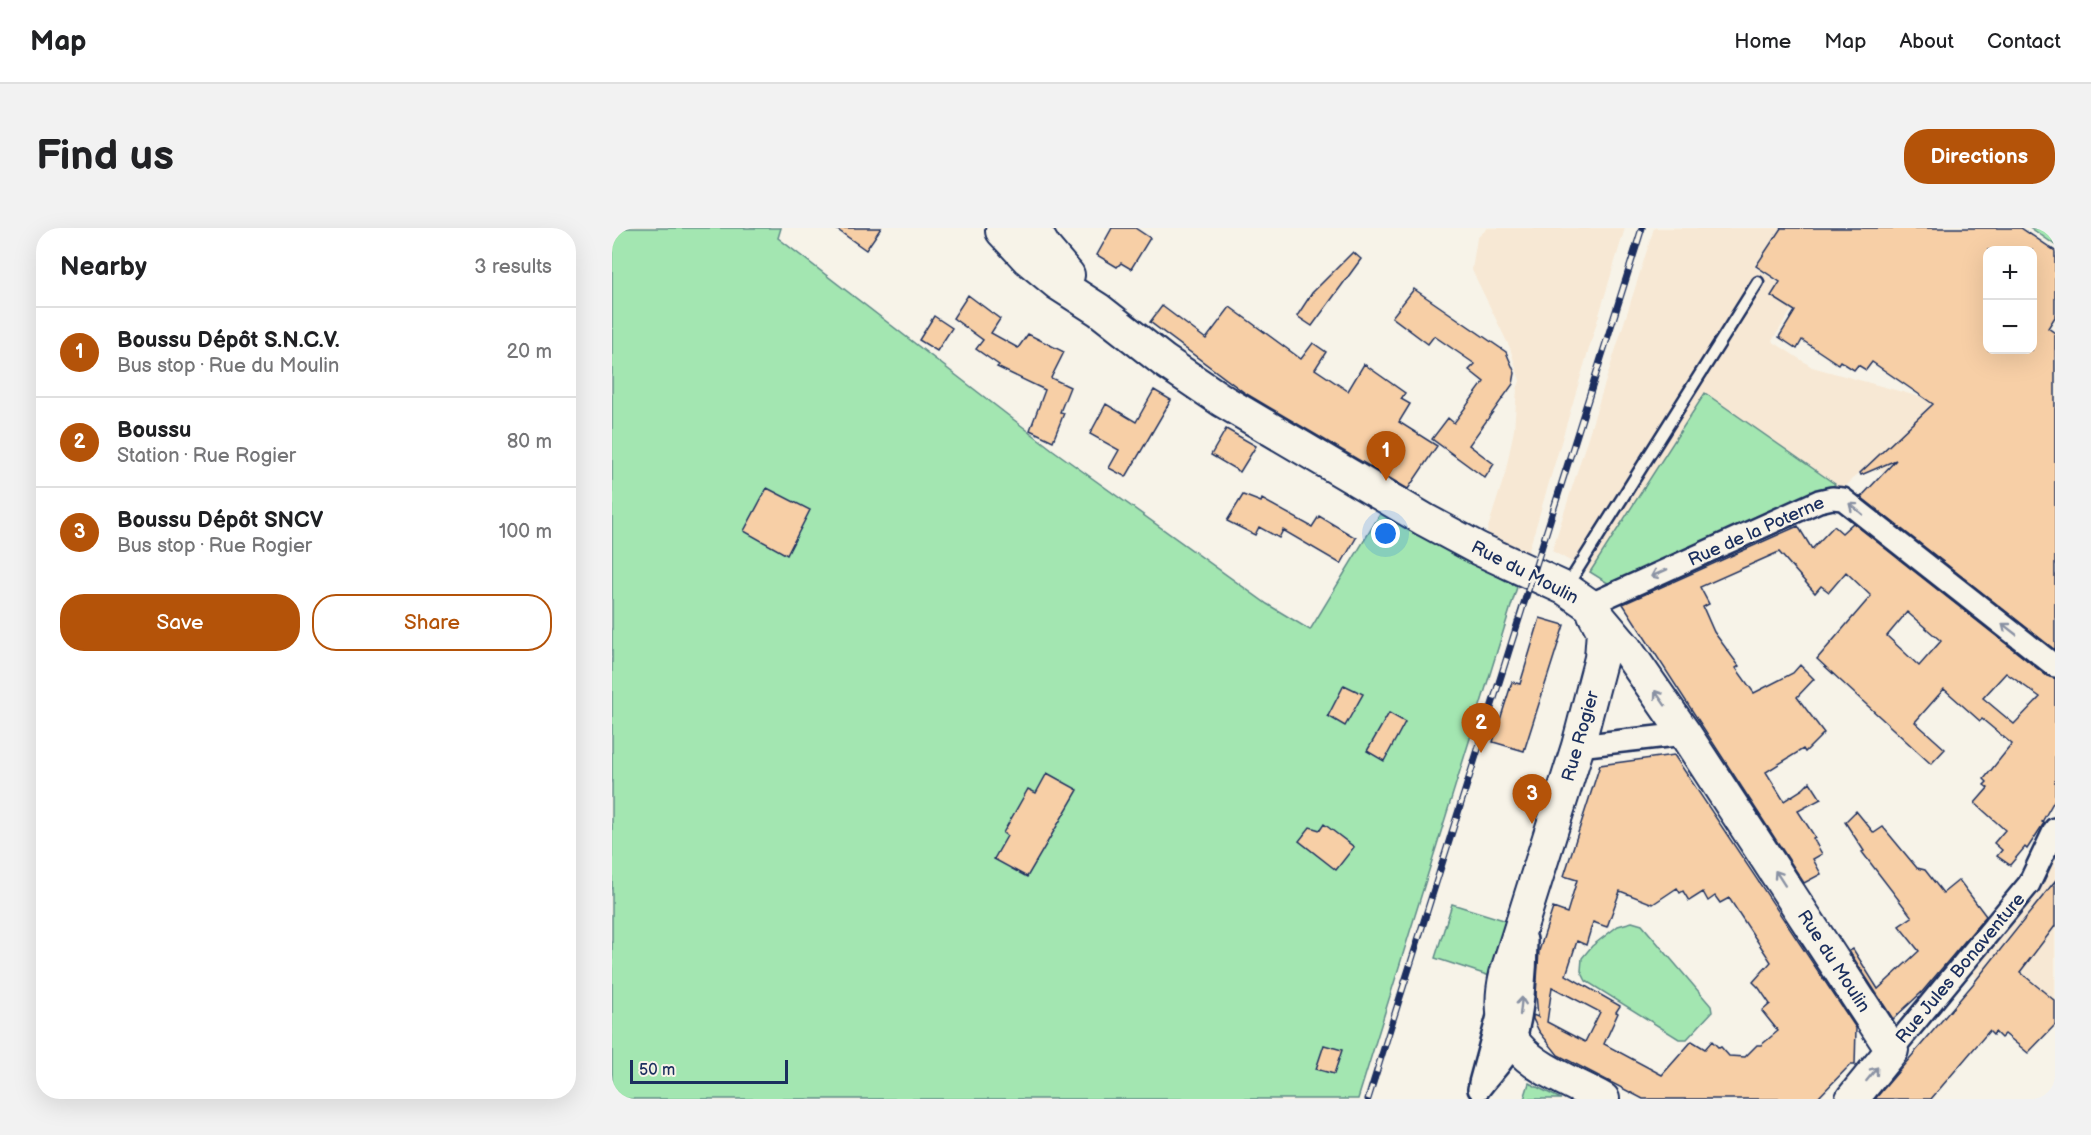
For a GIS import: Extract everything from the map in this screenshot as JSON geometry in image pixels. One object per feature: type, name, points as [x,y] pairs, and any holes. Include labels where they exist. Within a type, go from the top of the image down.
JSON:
[{"type":"street","name":"Rue du Moulin","points":[[1033,228],[1045,248],[1099,310]]},
{"type":"street","name":"Rue du Moulin","points":[[1009,229],[1035,265],[1099,310],[1164,361],[1223,401],[1434,525],[1577,597],[1626,649],[1685,734],[1892,1050]]},
{"type":"street","name":"Rue de la Poterne","points":[[1577,597],[1819,501],[1832,498],[1843,499],[2055,666]]},
{"type":"street","name":"Rue Rogier","points":[[1502,1005],[1502,989],[1506,974],[1578,746],[1604,643],[1603,631],[1577,597]]},
{"type":"street","points":[[1578,746],[1685,734]]},
{"type":"street","name":"Rue Jules Bonaventure","points":[[1852,1099],[2029,884],[2055,829]]},
{"type":"street","points":[[1477,1094],[1518,1055],[1526,946],[1526,913]]},
{"type":"street","points":[[1502,1005],[1504,1019],[1518,1055],[1603,1099]]},
{"type":"street","points":[[1477,1094],[1502,1005]]},
{"type":"lane","points":[[1577,597],[1758,282]]},
{"type":"shaded area","points":[[1488,228],[1625,228],[1528,553],[1486,534],[1505,474],[1514,430],[1517,389],[1520,381],[1510,348],[1472,270],[1477,238]]},
{"type":"shaded area","points":[[1654,228],[1780,228],[1754,267],[1800,297],[1772,341],[1812,367],[1935,401],[1895,440],[1911,493],[1870,462],[1842,490],[1705,393],[1590,572],[1552,551]]},
{"type":"shaded area","points":[[2055,829],[2055,1026],[2036,1011],[2027,1022],[1962,965]]},
{"type":"green space","points":[[612,228],[781,228],[778,238],[1053,450],[1267,604],[1310,630],[1382,511],[1517,587],[1358,1099],[612,1099]]},
{"type":"green space","points":[[2031,228],[2055,228],[2055,245]]},
{"type":"green space","points":[[1705,393],[1835,484],[1829,490],[1614,587],[1590,572]]},
{"type":"green space","points":[[1452,904],[1507,921],[1490,976],[1435,958]]},
{"type":"green space","points":[[1632,922],[1642,925],[1711,1006],[1712,1012],[1687,1039],[1679,1039],[1586,981],[1581,971],[1582,958],[1592,946],[1618,926]]},
{"type":"green space","points":[[1529,1083],[1561,1099],[1524,1099]]},
{"type":"building","points":[[835,228],[881,228],[866,250]]},
{"type":"building","points":[[1112,228],[1135,228],[1150,238],[1131,269],[1121,263],[1117,267],[1097,255]]},
{"type":"building","points":[[1781,228],[2021,228],[2055,251],[2055,317],[2048,328],[2055,333],[2055,650],[1861,497],[1896,460],[1861,475],[1860,473],[1933,404],[1872,362],[1866,370],[1858,365],[1854,370],[1840,361],[1838,364],[1802,340],[1797,349],[1779,337],[1795,311],[1771,296],[1780,282],[1756,266]]},
{"type":"building","points":[[1353,252],[1361,259],[1312,326],[1297,316],[1312,293]]},
{"type":"building","points":[[1414,289],[1506,352],[1515,373],[1513,384],[1469,445],[1494,464],[1485,478],[1432,439],[1448,418],[1454,423],[1484,382],[1469,370],[1475,364],[1434,336],[1428,344],[1392,317]]},
{"type":"building","points":[[968,295],[1000,319],[991,333],[1018,348],[1028,334],[1064,352],[1051,378],[1070,387],[1060,412],[1064,413],[1053,441],[1030,430],[1045,390],[997,367],[999,365],[976,349],[983,340],[953,318]]},
{"type":"building","points":[[1162,306],[1206,339],[1230,307],[1301,359],[1313,343],[1326,352],[1315,369],[1348,391],[1364,364],[1405,393],[1401,399],[1410,404],[1399,422],[1437,446],[1408,489],[1245,393],[1150,322]]},
{"type":"building","points":[[934,316],[952,328],[937,351],[919,340]]},
{"type":"building","points":[[1154,390],[1171,400],[1126,477],[1109,468],[1119,450],[1090,434],[1106,404],[1136,422]]},
{"type":"building","points":[[1226,429],[1256,446],[1240,472],[1211,455]]},
{"type":"building","points":[[767,488],[810,510],[787,555],[744,531]]},
{"type":"building","points":[[1243,495],[1261,502],[1262,499],[1312,527],[1319,516],[1356,538],[1341,564],[1283,530],[1279,538],[1259,527],[1255,535],[1227,521]]},
{"type":"building","points":[[1853,523],[2047,676],[2055,678],[2055,799],[2042,822],[2044,823],[2027,849],[2025,847],[2010,865],[1997,856],[2002,850],[1994,843],[2005,830],[1975,803],[1988,788],[1984,785],[1987,782],[1984,779],[2012,744],[1982,719],[1980,721],[1944,689],[1915,722],[1945,749],[1931,764],[1817,659],[1871,596],[1846,572],[1829,592],[1821,586],[1815,593],[1779,552],[1700,587],[1709,604],[1703,607],[1714,632],[1739,666],[1736,668],[1754,693],[1793,673],[1800,665],[1814,679],[1797,697],[1824,733],[1805,752],[1803,749],[1766,772],[1784,801],[1810,782],[1821,799],[1798,811],[1815,837],[1813,838],[1822,854],[1813,859],[1821,874],[1804,883],[1623,604],[1798,526],[1812,549],[1834,526],[1842,533]],"holes":[[[1907,612],[1941,641],[1919,666],[1887,636]],[[2006,673],[2040,697],[2014,724],[1983,698]]]},
{"type":"building","points":[[1540,618],[1564,625],[1524,751],[1493,742],[1512,682],[1520,684]]},
{"type":"building","points":[[1344,685],[1363,694],[1345,726],[1328,716]]},
{"type":"building","points":[[1389,713],[1405,722],[1384,761],[1367,751]]},
{"type":"building","points":[[1674,755],[1856,1028],[1855,1065],[1850,1065],[1817,1099],[1643,1099],[1558,1055],[1539,1031],[1533,1015],[1538,1017],[1536,994],[1539,951],[1553,908],[1567,913],[1577,880],[1564,876],[1600,765]],"holes":[[[1677,888],[1680,893],[1683,891],[1689,901],[1703,892],[1708,901],[1715,896],[1720,903],[1729,898],[1771,962],[1753,982],[1770,1004],[1762,1011],[1778,1031],[1761,1045],[1757,1045],[1745,1057],[1729,1056],[1712,1041],[1705,1049],[1692,1041],[1662,1075],[1604,1044],[1620,1006],[1566,975],[1577,941],[1586,945],[1593,922],[1607,927],[1620,891],[1653,904]],[[1552,987],[1600,1012],[1585,1042],[1547,1022]]]},
{"type":"building","points":[[1047,773],[1078,790],[1027,877],[994,859],[1007,836],[1003,833],[1028,789],[1036,793]]},
{"type":"building","points":[[1856,811],[1874,833],[1883,827],[1917,868],[1925,870],[1943,893],[1959,880],[1986,916],[1922,992],[1893,1019],[1849,951],[1853,949],[1878,989],[1919,951],[1899,926],[1912,917],[1862,852],[1864,851],[1845,822]]},
{"type":"building","points":[[1324,824],[1354,847],[1336,870],[1299,841],[1310,827],[1320,830]]},
{"type":"building","points":[[2055,881],[2055,926],[2020,972],[2055,1001],[2055,1025],[2028,1053],[2005,1034],[2001,1038],[1995,1032],[1993,1035],[1989,1031],[1931,1099],[1875,1099],[1973,984]]},
{"type":"building","points":[[1324,1045],[1342,1050],[1334,1074],[1316,1069]]},
{"type":"railway","points":[[1368,1099],[1642,228]]},
{"type":"place","name":"Boussu Dépôt S.N.C.V.","points":[[1386,481]]},
{"type":"place","name":"Boussu","points":[[1481,753]]},
{"type":"place","name":"Boussu Dépôt SNCV","points":[[1532,824]]}]
